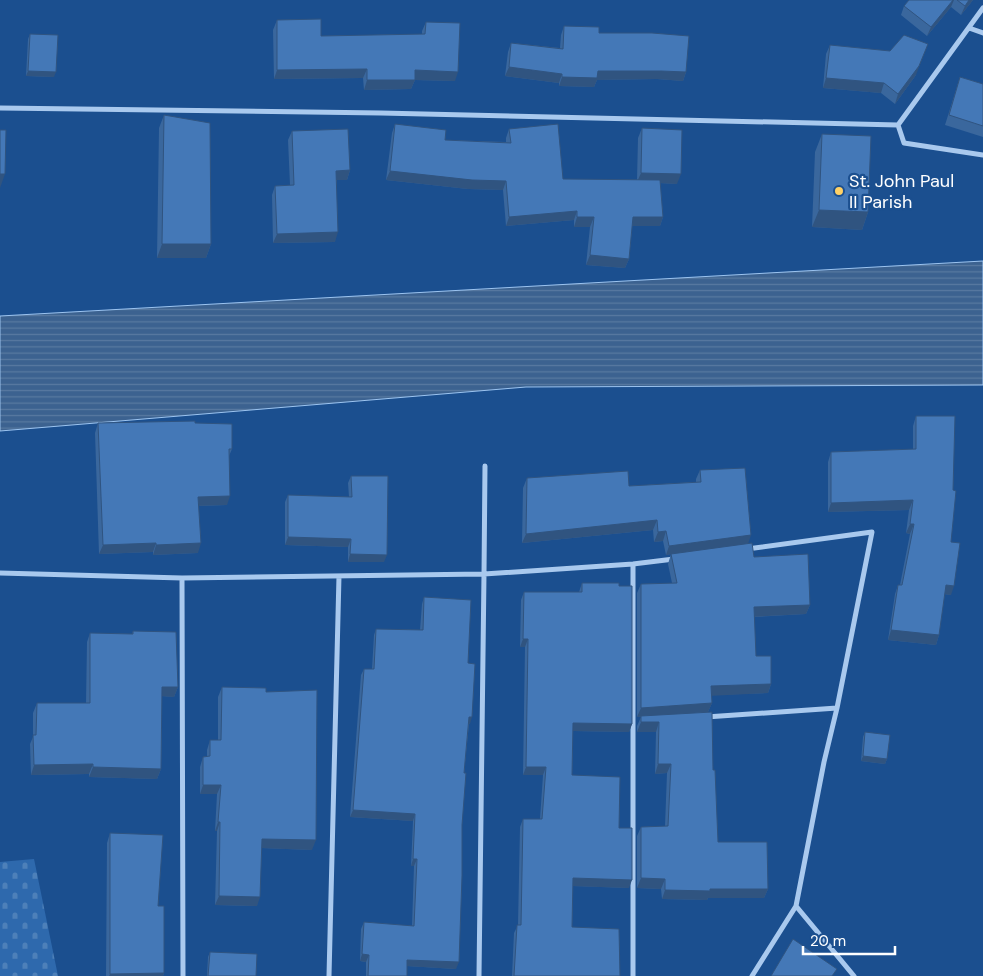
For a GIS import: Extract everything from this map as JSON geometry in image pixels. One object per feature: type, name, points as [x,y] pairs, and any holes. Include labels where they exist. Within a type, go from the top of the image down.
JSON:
[{"type":"street","points":[[898,125],[983,8]]},
{"type":"street","points":[[968,28],[983,33]]},
{"type":"street","points":[[0,108],[382,113],[898,125]]},
{"type":"street","points":[[898,125],[904,143],[983,155]]},
{"type":"street","points":[[479,976],[485,466]]},
{"type":"street","points":[[738,550],[872,532],[838,708],[824,762],[796,906],[752,976]]},
{"type":"street","points":[[0,574],[182,578],[484,574],[633,564],[680,558]]},
{"type":"street","points":[[633,564],[633,976]]},
{"type":"street","points":[[329,976],[339,576]]},
{"type":"street","points":[[182,578],[183,976]]},
{"type":"street","points":[[701,717],[838,708]]},
{"type":"street","points":[[633,722],[642,721]]},
{"type":"street","points":[[796,906],[854,976]]},
{"type":"green space","points":[[34,859],[58,976],[0,976],[0,862]]},
{"type":"shaded area","points":[[983,261],[983,385],[526,387],[0,431],[0,316]]},
{"type":"building","points":[[909,0],[953,0],[931,27],[904,6]]},
{"type":"building","points":[[957,0],[969,0],[965,6]]},
{"type":"building","points":[[321,19],[321,36],[425,34],[426,22],[460,23],[458,72],[415,70],[415,80],[367,80],[367,69],[277,70],[277,20]]},
{"type":"building","points":[[564,26],[599,27],[599,33],[652,33],[689,36],[686,72],[598,71],[597,78],[562,77],[562,74],[509,67],[511,43],[563,49]]},
{"type":"building","points":[[30,34],[58,35],[56,72],[28,71]]},
{"type":"building","points":[[904,35],[928,44],[919,66],[898,94],[884,83],[826,78],[830,45],[890,51]]},
{"type":"building","points":[[960,77],[983,84],[983,126],[949,115]]},
{"type":"building","points":[[164,115],[210,123],[211,244],[162,244]]},
{"type":"building","points":[[395,124],[446,130],[445,140],[511,143],[509,129],[558,124],[563,179],[660,180],[663,217],[633,217],[629,259],[590,255],[594,217],[577,217],[577,211],[509,217],[506,181],[472,180],[390,171]]},
{"type":"building","points":[[642,128],[682,130],[681,174],[641,173]]},
{"type":"building","points":[[348,129],[350,170],[336,171],[338,232],[277,234],[275,186],[294,185],[292,131]]},
{"type":"building","points":[[0,130],[6,130],[5,174],[0,174]]},
{"type":"building","name":"St. John Paul II Parish","points":[[822,134],[871,136],[868,212],[819,210]]},
{"type":"building","points":[[916,416],[955,416],[953,490],[956,491],[951,542],[960,543],[954,586],[946,585],[939,635],[891,630],[898,585],[902,585],[914,524],[910,524],[913,500],[831,503],[831,452],[916,449]]},
{"type":"building","points":[[195,421],[195,423],[232,424],[232,449],[229,449],[230,496],[198,497],[201,543],[103,545],[98,423]]},
{"type":"building","points":[[745,468],[751,535],[669,546],[666,531],[658,532],[657,520],[526,534],[527,478],[628,471],[629,486],[701,482],[700,470]]},
{"type":"building","points":[[351,476],[388,476],[387,555],[350,554],[351,539],[288,537],[288,495],[352,497]]},
{"type":"building","points":[[752,543],[754,557],[808,554],[810,605],[754,607],[756,656],[771,656],[771,684],[711,686],[712,703],[641,708],[641,584],[677,583],[671,554]]},
{"type":"building","points":[[582,583],[619,583],[619,586],[632,586],[632,724],[573,723],[572,775],[620,777],[619,828],[632,828],[632,880],[573,878],[572,927],[619,929],[620,976],[514,976],[517,925],[521,925],[523,819],[542,819],[546,767],[526,767],[528,639],[523,639],[524,592],[582,592]]},
{"type":"building","points":[[424,597],[471,600],[468,663],[475,664],[472,717],[469,717],[464,773],[466,773],[462,825],[459,962],[407,960],[407,976],[368,976],[369,955],[362,954],[364,922],[414,926],[417,859],[413,859],[415,814],[353,810],[364,669],[374,669],[376,629],[423,630]]},
{"type":"building","points":[[133,631],[176,632],[178,687],[162,687],[161,769],[93,767],[93,764],[34,765],[33,735],[36,735],[37,703],[90,703],[90,633],[133,634]]},
{"type":"building","points":[[222,687],[266,688],[266,692],[317,690],[316,840],[262,839],[260,897],[219,896],[220,822],[218,822],[221,785],[203,785],[203,757],[210,756],[210,740],[221,740]]},
{"type":"building","points":[[712,712],[713,770],[715,770],[718,842],[767,842],[768,889],[665,890],[665,879],[641,878],[641,827],[668,826],[671,764],[658,764],[659,722],[641,722],[641,716]]},
{"type":"building","points":[[865,732],[890,735],[887,759],[863,756]]},
{"type":"building","points":[[110,833],[163,835],[158,906],[164,906],[164,973],[110,974]]},
{"type":"building","points":[[793,939],[837,969],[832,976],[771,976]]},
{"type":"building","points":[[210,952],[257,954],[256,976],[208,976]]},
{"type":"place","name":"St. John Paul II Parish","points":[[839,191]]}]
